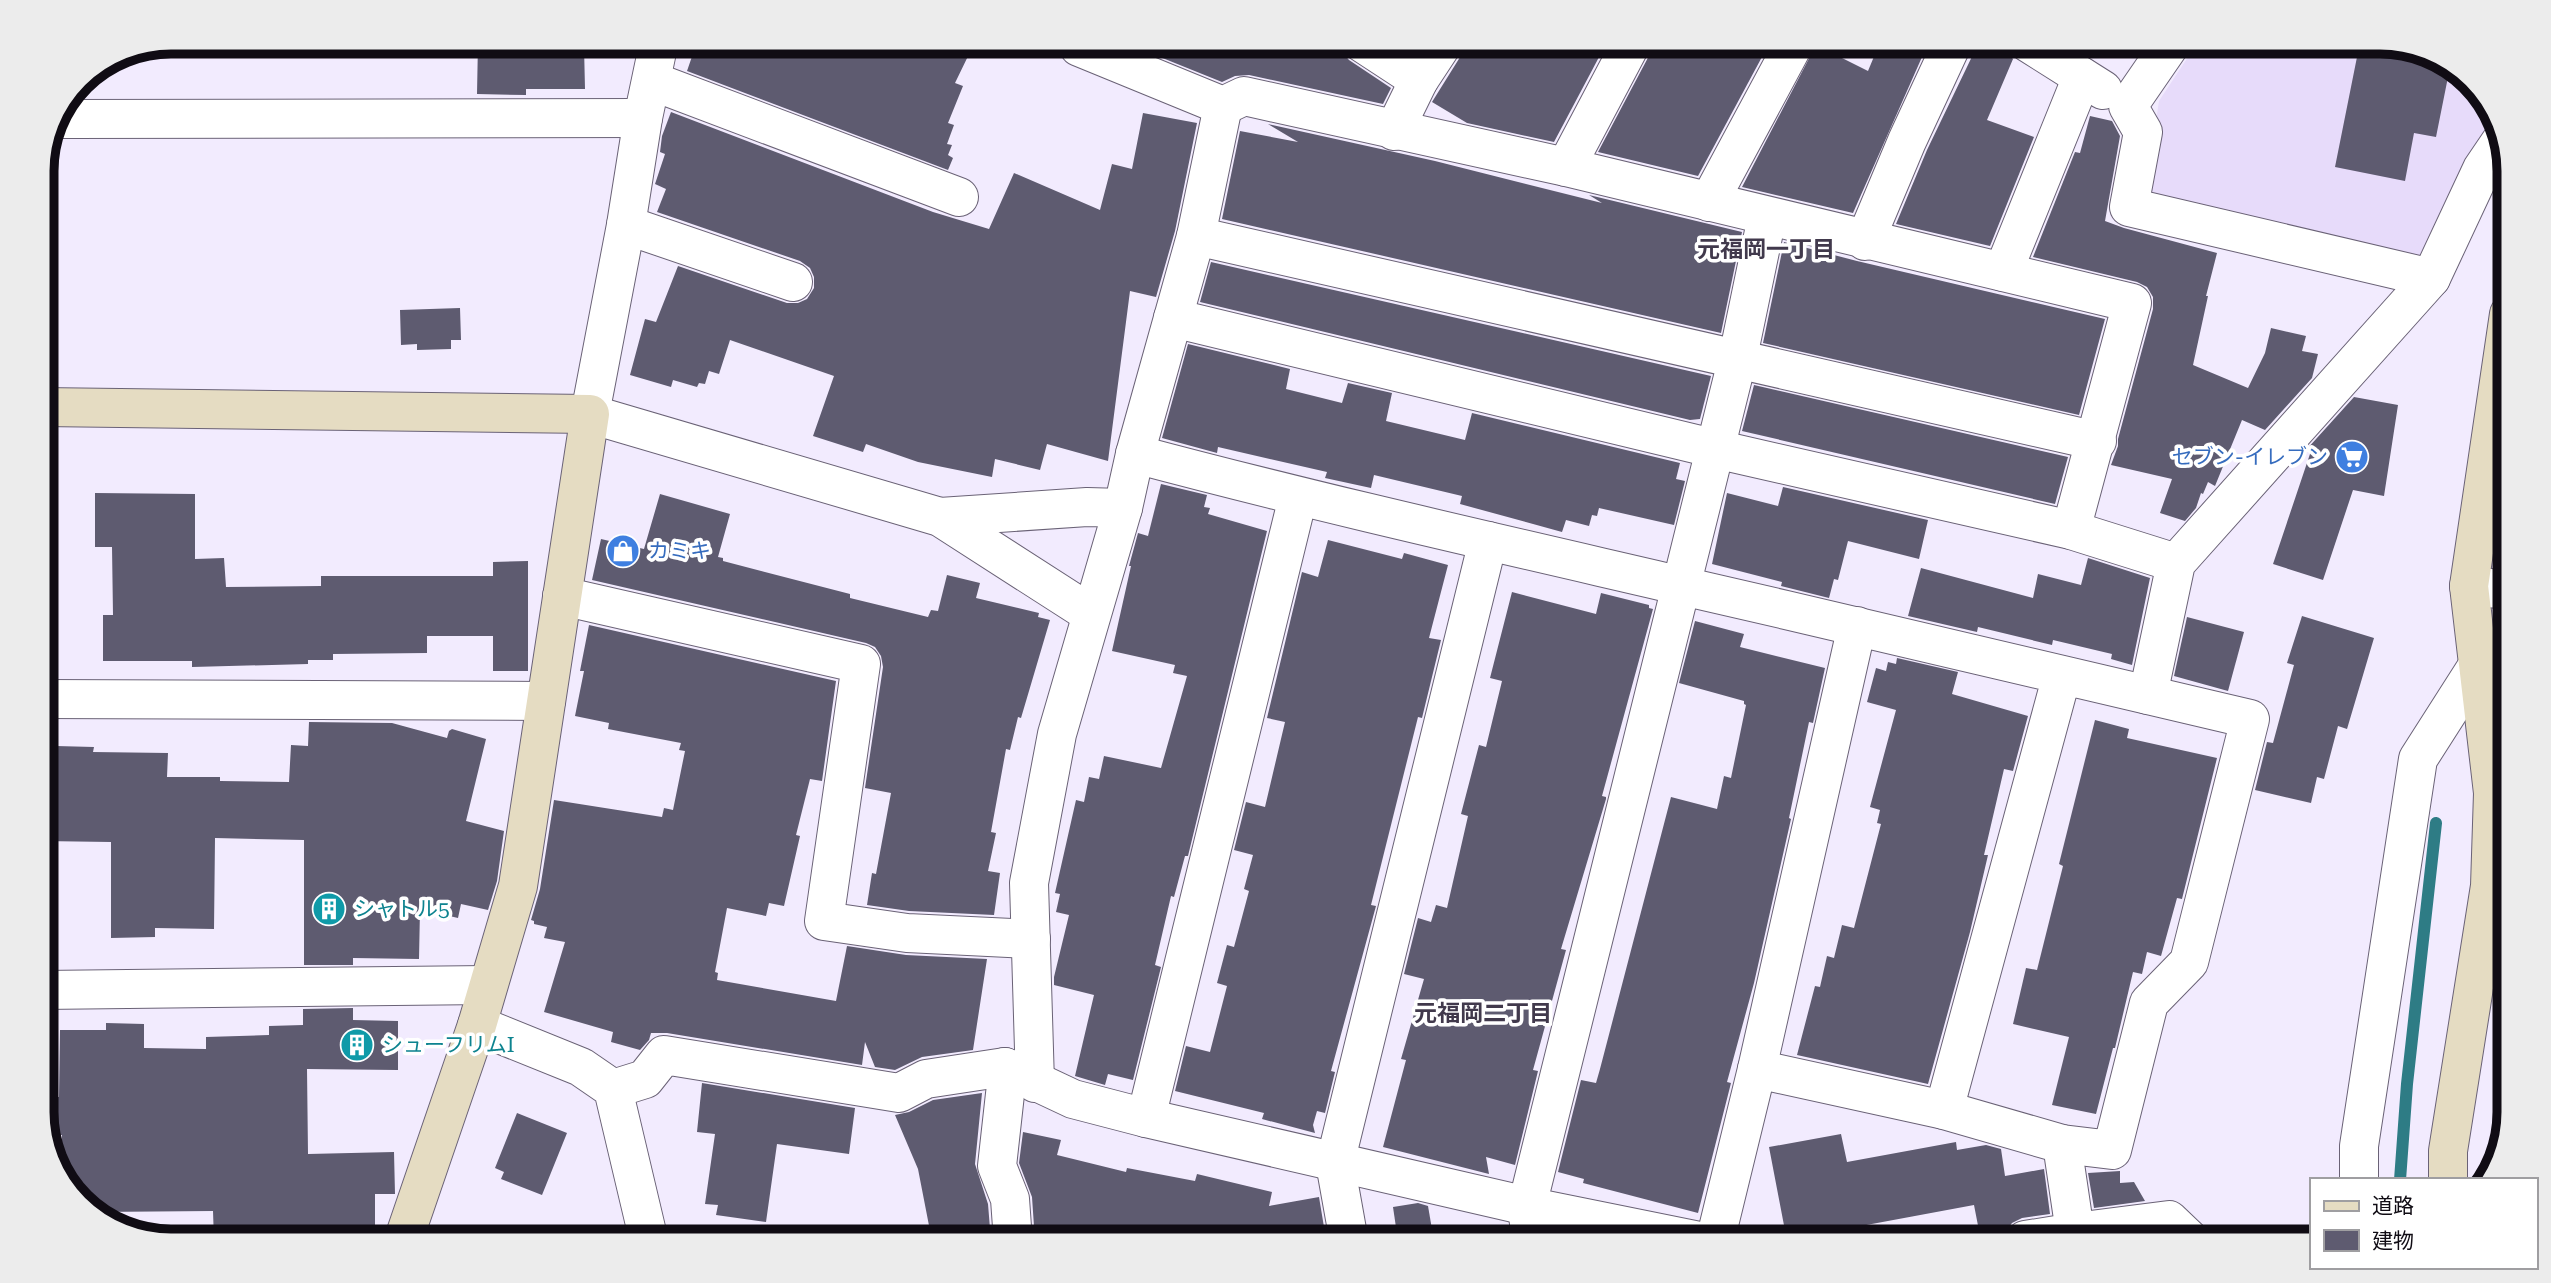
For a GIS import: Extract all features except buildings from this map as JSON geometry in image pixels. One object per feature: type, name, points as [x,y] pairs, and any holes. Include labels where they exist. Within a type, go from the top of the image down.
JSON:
[{"type":"street","points":[[407,1229],[477,1025],[518,886],[590,414],[657,54]]},
{"type":"street","points":[[1096,54],[1223,106],[1244,96],[1566,167],[2132,303],[2071,530]]},
{"type":"street","points":[[1379,54],[1419,80]]},
{"type":"street","points":[[1394,131],[1419,80],[1436,54]]},
{"type":"street","points":[[1566,167],[1626,54]]},
{"type":"street","points":[[1709,202],[1789,54]]},
{"type":"street","points":[[1865,240],[1947,54]]},
{"type":"street","points":[[2046,54],[2128,106],[2143,132],[2129,207],[2431,278]]},
{"type":"street","points":[[2128,106],[2164,54]]},
{"type":"street","points":[[2003,272],[2082,77]]},
{"type":"street","points":[[652,81],[959,197]]},
{"type":"street","points":[[1012,1229],[1010,1199],[997,1166],[1006,1085],[1020,1075],[1031,939],[1029,883],[1057,734],[1123,508],[1135,454],[1196,236],[1223,106]]},
{"type":"street","points":[[67,119],[643,118]]},
{"type":"street","points":[[2148,695],[2176,564],[2431,278],[2482,169],[2494,151]]},
{"type":"street","points":[[1529,1223],[1680,585],[1738,357],[1767,217]]},
{"type":"street","points":[[626,225],[793,282]]},
{"type":"street","points":[[1196,236],[1738,357],[2097,441]]},
{"type":"street","points":[[1173,318],[1714,449],[2071,530],[2176,564]]},
{"type":"street","points":[[2448,1178],[2448,1151],[2490,886],[2493,793],[2469,586],[2496,401]]},
{"type":"street","points":[[55,407],[590,414],[940,517],[1091,614]]},
{"type":"street","points":[[1135,454],[1298,497],[2250,719],[2189,962],[2149,1003],[2112,1150],[2062,1144],[1944,1110],[1757,1069]]},
{"type":"street","points":[[1146,1118],[1298,497]]},
{"type":"street","points":[[940,517],[1087,507],[1123,508]]},
{"type":"street","points":[[1347,1229],[1335,1163],[1488,541]]},
{"type":"street","points":[[2469,586],[2496,589]]},
{"type":"street","points":[[562,596],[861,664],[824,921],[907,933],[1031,939]]},
{"type":"street","points":[[1718,1229],[1757,1069],[1857,626]]},
{"type":"street","points":[[2359,1178],[2359,1146],[2418,759],[2478,665]]},
{"type":"street","points":[[1944,1110],[2062,675]]},
{"type":"street","points":[[55,699],[546,701]]},
{"type":"street","points":[[55,989],[488,985]]},
{"type":"street","points":[[477,1025],[581,1067],[613,1089],[646,1229]]},
{"type":"street","points":[[613,1089],[645,1079],[664,1055],[899,1093],[926,1079],[1020,1075],[1073,1100],[1335,1163],[1529,1223],[1586,1229]]},
{"type":"street","points":[[2062,1144],[2075,1229]]},
{"type":"street","points":[[2098,1229],[2169,1220],[2178,1229]]},
{"type":"shaded area","points":[[2190,54],[2395,55],[2431,66],[2457,83],[2477,106],[2490,131],[2425,268],[2144,199],[2159,101]]},
{"type":"waterway","points":[[2400,1178],[2407,1084],[2436,823]]},
{"type":"place","name":"セブン-イレブン","points":[[2352,457]]},
{"type":"place","name":"カミキ","points":[[623,551]]},
{"type":"place","name":"シャトル5","points":[[329,909]]},
{"type":"place","name":"シューフリムI","points":[[357,1045]]},
{"type":"district","name":"元福岡一丁目","points":[[1766,249]]},
{"type":"district","name":"元福岡二丁目","points":[[1483,1013]]}]
